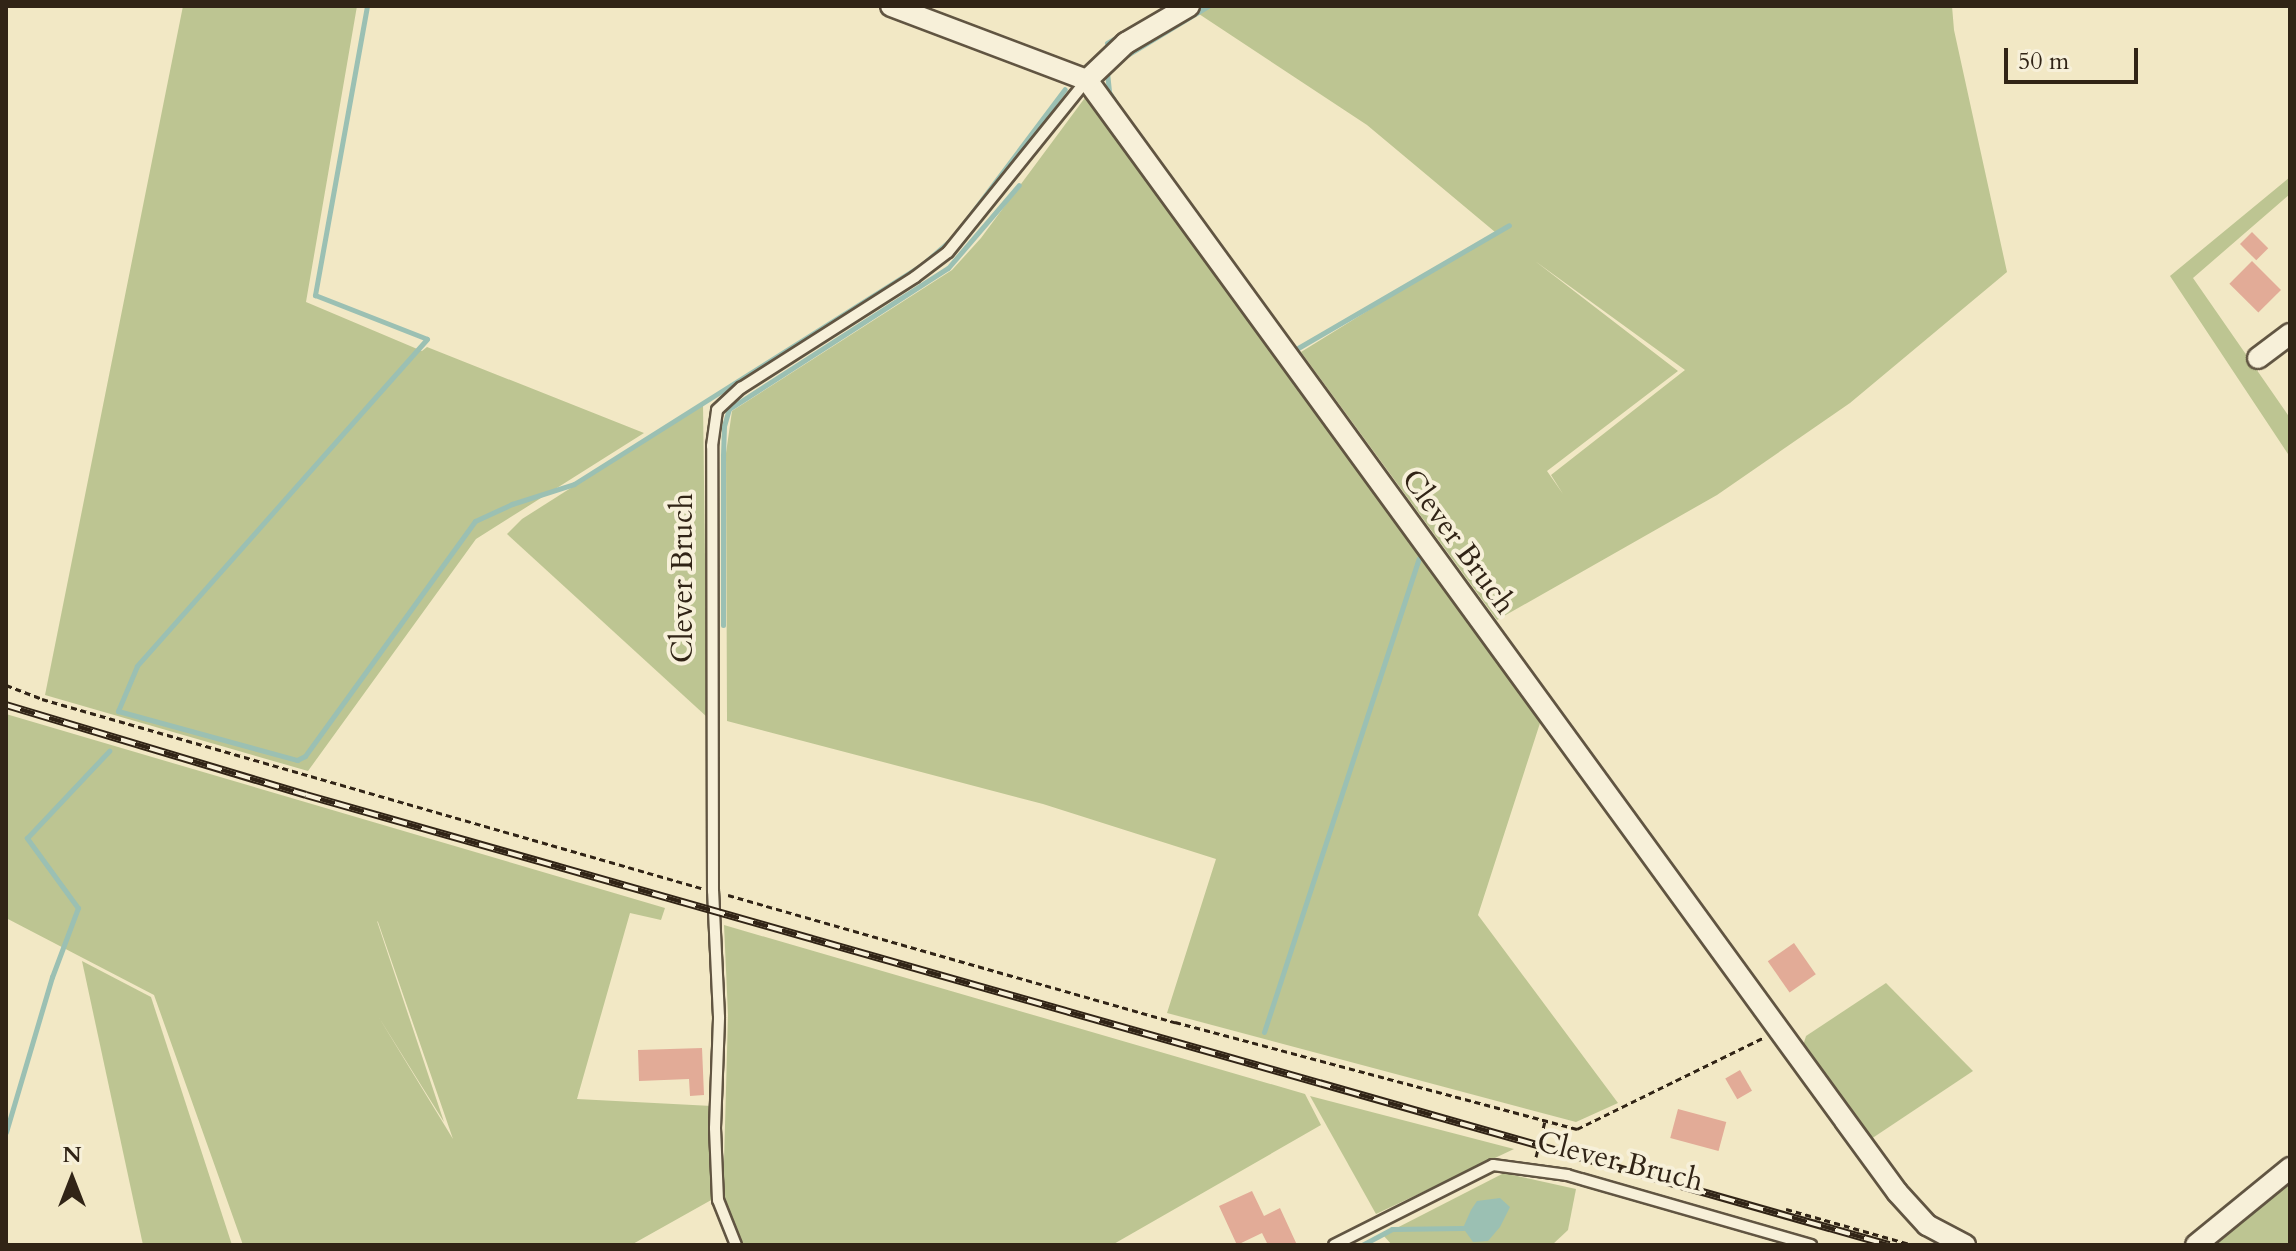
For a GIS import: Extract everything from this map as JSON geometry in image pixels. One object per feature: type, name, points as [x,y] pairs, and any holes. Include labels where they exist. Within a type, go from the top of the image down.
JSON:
[{"type":"street","points":[[891,6],[1087,80]]},
{"type":"street","name":"Clever Bruch","points":[[1189,6],[1117,50],[1087,80],[1897,1192],[1927,1225],[1965,1245]]},
{"type":"street","points":[[2258,358],[2290,334]]},
{"type":"street","points":[[2196,1245],[2290,1168]]},
{"type":"lane","name":"Clever Bruch","points":[[736,1245],[718,1200],[719,1017],[713,891],[712,446],[717,410],[741,388],[915,277],[948,252],[1087,80]]},
{"type":"lane","name":"Clever Bruch","points":[[1334,1245],[1493,1165],[1533,1168],[1811,1245]]},
{"type":"path","points":[[6,685],[42,699],[1175,1022],[1577,1129],[1780,1034]]},
{"type":"path","points":[[1533,1168],[1545,1122]]},
{"type":"path","points":[[1786,1209],[1913,1245]]},
{"type":"green space","points":[[183,6],[357,6],[306,302],[422,351],[427,347],[644,433],[476,539],[308,771],[45,695]]},
{"type":"green space","points":[[1213,6],[1952,6],[1954,30],[2007,272],[1850,403],[1717,495],[1497,620],[1301,352],[1495,232],[1367,125],[1199,14]],"holes":[[[1535,261],[1685,370],[1551,475],[1563,494],[1547,471],[1678,371]]]},
{"type":"green space","points":[[1087,95],[1541,720],[1478,915],[1618,1103],[1576,1122],[1167,1013],[1216,859],[1043,804],[727,721],[726,453],[732,411],[952,270],[981,238]]},
{"type":"green space","points":[[2290,177],[2290,194],[2193,278],[2290,418],[2290,457],[2170,276]]},
{"type":"green space","points":[[703,404],[707,717],[507,534],[522,519]]},
{"type":"green space","points":[[6,714],[665,908],[661,920],[630,913],[577,1099],[712,1106],[713,1199],[631,1245],[243,1245],[154,995],[6,918]],"holes":[[[378,922],[453,1139],[378,1016],[444,1122]]]},
{"type":"green space","points":[[724,925],[1305,1094],[1321,1125],[1112,1245],[742,1245],[723,1199],[728,1015]]},
{"type":"green space","points":[[82,961],[151,997],[232,1245],[143,1245]]},
{"type":"green space","points":[[1886,983],[1973,1071],[1868,1141],[1801,1052],[1806,1036]]},
{"type":"green space","points":[[1310,1096],[1514,1149],[1376,1214]]},
{"type":"green space","points":[[1504,1173],[1576,1189],[1568,1230],[1552,1245],[1392,1245],[1383,1235]]},
{"type":"green space","points":[[2290,1184],[2290,1245],[2212,1245]]},
{"type":"water","points":[[1500,1198],[1510,1207],[1500,1227],[1488,1241],[1473,1242],[1463,1228],[1471,1210],[1477,1201]]},
{"type":"building","points":[[2252,232],[2268,248],[2256,260],[2240,244]]},
{"type":"building","points":[[2252,261],[2281,290],[2258,313],[2229,284]]},
{"type":"building","points":[[1794,943],[1816,974],[1790,992],[1768,961]]},
{"type":"building","points":[[702,1048],[704,1095],[690,1096],[689,1079],[639,1081],[638,1050]]},
{"type":"building","points":[[1740,1070],[1752,1091],[1737,1099],[1725,1078]]},
{"type":"building","points":[[1678,1109],[1726,1122],[1719,1151],[1670,1138]]},
{"type":"building","points":[[1252,1191],[1264,1216],[1280,1208],[1297,1245],[1268,1245],[1262,1233],[1237,1245],[1219,1206]]},
{"type":"waterway","points":[[367,6],[315,295],[427,339],[137,666],[118,711],[297,760],[305,756],[475,521],[512,504],[574,484],[923,264],[953,238],[1065,89]]},
{"type":"waterway","points":[[1127,55],[1208,6]]},
{"type":"waterway","points":[[1107,43],[1121,35]]},
{"type":"waterway","points":[[1107,72],[1109,92],[1116,103]]},
{"type":"waterway","points":[[723,625],[723,455],[724,426],[729,409],[948,268],[1019,185]]},
{"type":"waterway","points":[[1298,348],[1509,225]]},
{"type":"waterway","points":[[1264,1032],[1419,559]]},
{"type":"waterway","points":[[6,1132],[52,977],[78,908],[27,838],[109,751]]},
{"type":"waterway","points":[[1362,1245],[1392,1229],[1463,1228]]},
{"type":"railway","points":[[6,705],[306,795],[1889,1245]]}]
